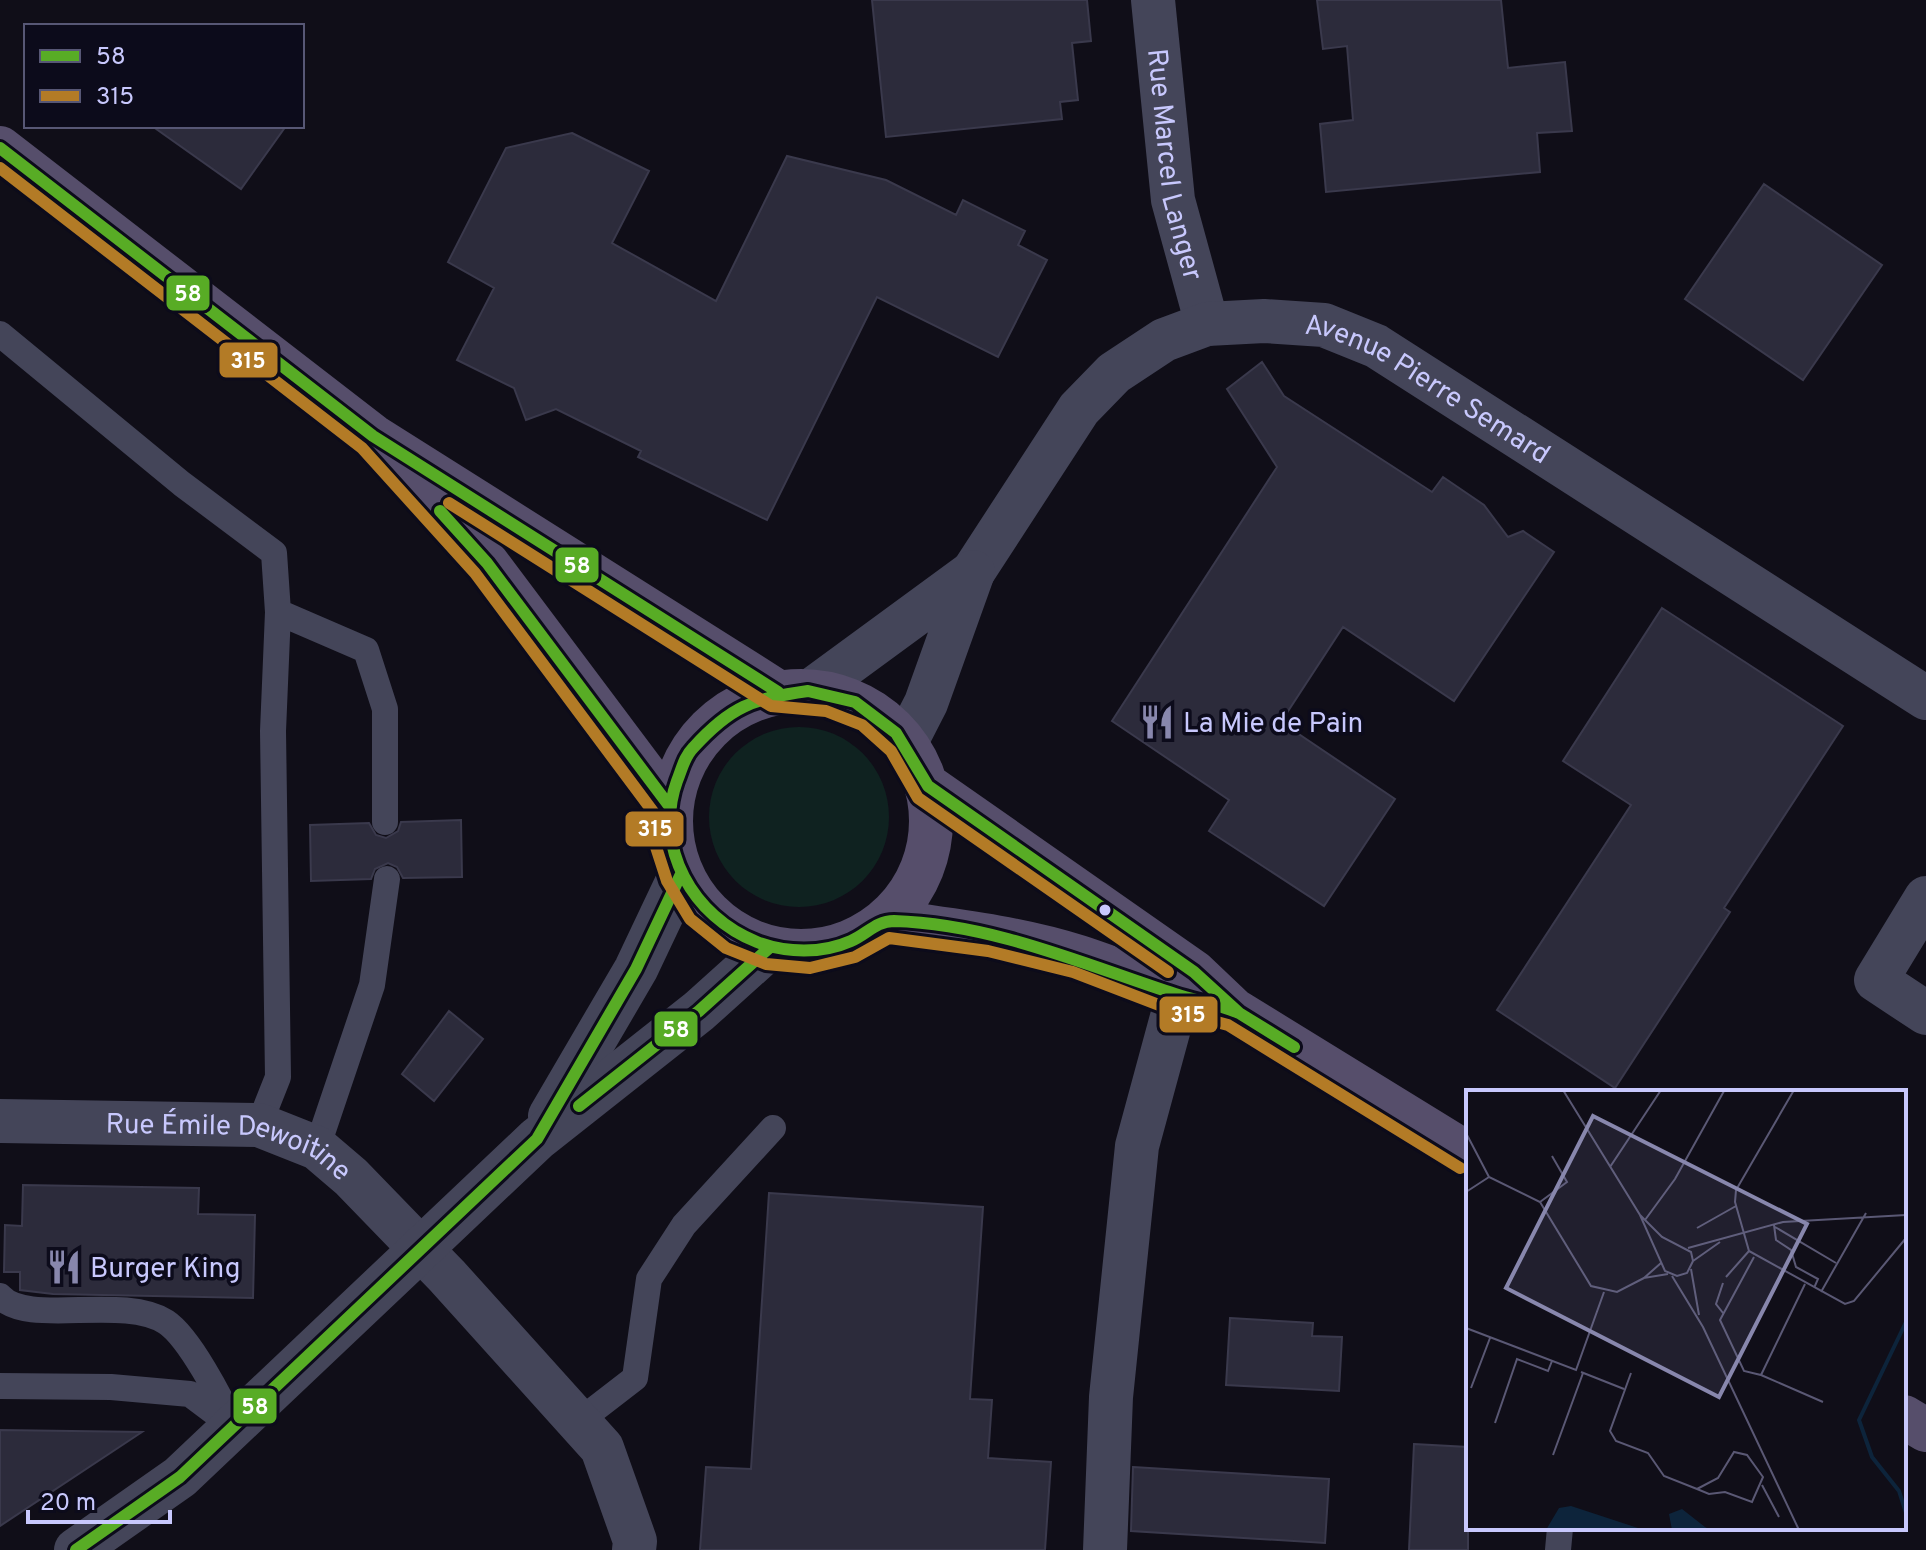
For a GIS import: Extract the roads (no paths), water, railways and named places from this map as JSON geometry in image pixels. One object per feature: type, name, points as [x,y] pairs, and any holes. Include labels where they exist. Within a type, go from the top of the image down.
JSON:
[{"type":"main road","points":[[0,148],[373,436],[795,691]]},
{"type":"main road","points":[[373,436],[487,563],[670,807]]},
{"type":"main road","points":[[795,691],[848,698],[880,716],[906,742],[928,786],[932,816],[930,845],[921,873],[906,899],[886,921],[850,942],[810,952],[769,948],[732,933],[702,908],[681,874],[671,841],[670,807],[681,767],[705,732],[738,706],[795,691]]},
{"type":"main road","points":[[928,786],[1194,972],[1234,1010],[1466,1153]]},
{"type":"main road","points":[[886,921],[991,935],[1078,957],[1178,995],[1234,1010]]},
{"type":"main road","points":[[1906,1418],[1926,1430]]},
{"type":"street","name":"Rue Marcel Langer","points":[[1153,0],[1173,200],[1207,324]]},
{"type":"street","name":"Avenue Pierre Semard","points":[[906,742],[926,703],[973,572],[1079,409],[1114,373],[1164,340],[1207,324],[1264,321],[1324,325],[1376,346],[1926,698]]},
{"type":"street","name":"Avenue Pierre Semard","points":[[795,691],[973,572]]},
{"type":"street","points":[[537,1139],[636,969],[681,874]]},
{"type":"street","points":[[1926,898],[1876,980],[1926,1013]]},
{"type":"street","points":[[76,1550],[180,1477],[537,1139],[699,1011],[769,948]]},
{"type":"street","points":[[1105,1550],[1111,1397],[1137,1146],[1178,995]]},
{"type":"street","name":"Rue Émile Dewoitine","points":[[0,1121],[259,1125],[317,1148],[351,1177],[419,1251],[464,1294],[602,1448],[635,1541],[634,1550]]},
{"type":"lane","points":[[0,334],[182,484],[274,553],[278,612],[273,731],[278,1077],[259,1125]]},
{"type":"lane","points":[[278,612],[366,650],[385,709],[385,822]]},
{"type":"lane","points":[[317,1148],[372,985],[387,879]]},
{"type":"lane","points":[[578,1422],[635,1378],[649,1279],[684,1225],[773,1128]]},
{"type":"lane","points":[[0,1296],[18,1309],[143,1310],[170,1324],[218,1390],[233,1426]]},
{"type":"lane","points":[[0,1386],[111,1387],[190,1394],[233,1426]]},
{"type":"lane","points":[[1558,1550],[1560,1530]]},
{"type":"place","name":"La Mie de Pain","points":[[1157,722]]},
{"type":"place","name":"Burger King","points":[[64,1267]]}]
